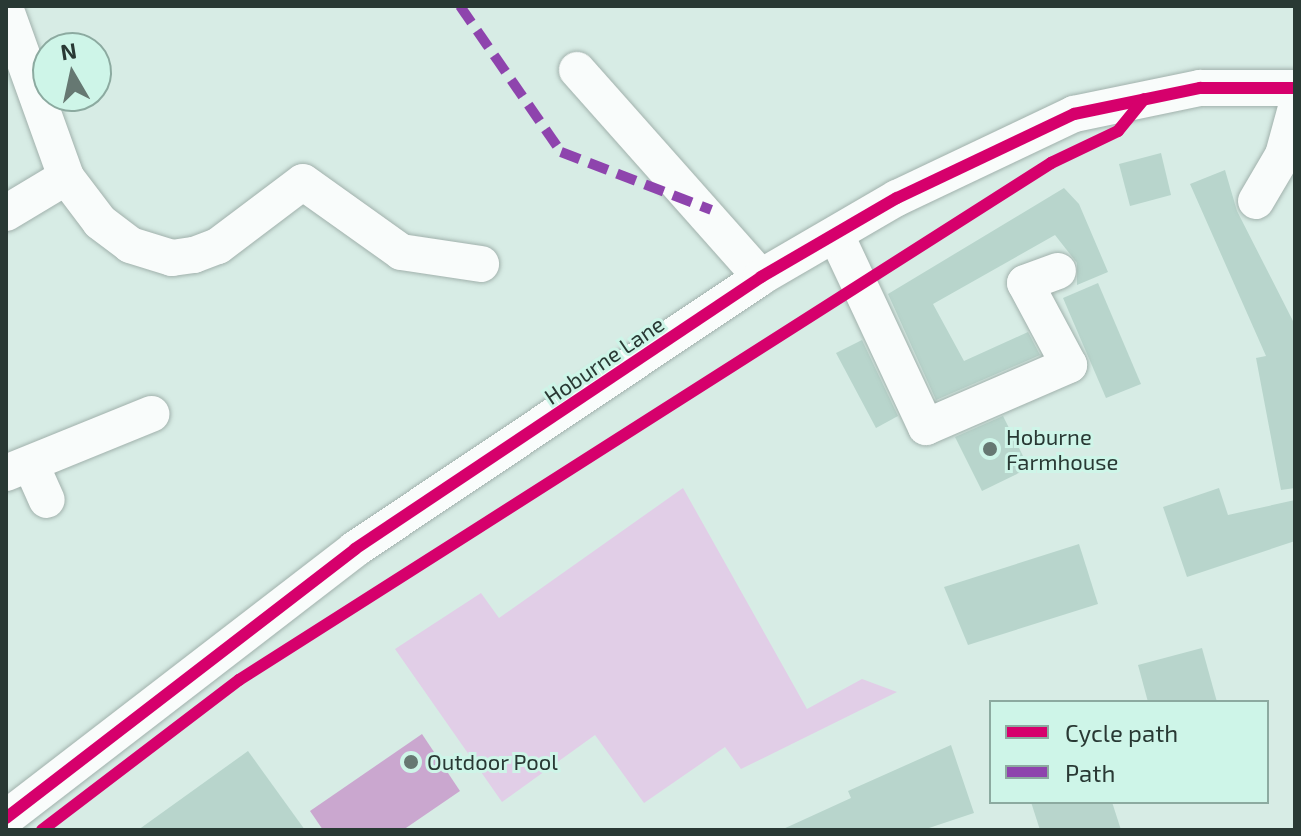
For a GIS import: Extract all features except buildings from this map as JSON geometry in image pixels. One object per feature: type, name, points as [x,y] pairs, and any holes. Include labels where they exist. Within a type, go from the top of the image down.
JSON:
[{"type":"street","points":[[6,10],[66,177],[114,235],[172,258],[218,246],[303,182],[401,252],[481,264]]},
{"type":"street","points":[[577,70],[761,277]]},
{"type":"street","name":"Hoburne Lane","points":[[6,818],[355,549],[761,277],[897,198],[1074,114],[1200,88],[1295,88]]},
{"type":"street","points":[[1256,201],[1283,155],[1295,111]]},
{"type":"street","points":[[6,213],[66,177]]},
{"type":"street","points":[[836,235],[926,427],[1069,365],[1025,283],[1058,271]]},
{"type":"street","points":[[47,500],[19,470],[151,414]]},
{"type":"shaded area","points":[[683,488],[807,709],[862,679],[897,692],[741,769],[725,747],[644,803],[595,735],[502,802],[395,649],[481,593],[499,618]]},
{"type":"shaded area","name":"Outdoor Pool","points":[[422,734],[460,791],[403,830],[323,830],[310,811]]},
{"type":"marked path","points":[[460,6],[561,152],[711,210]]},
{"type":"cycle path","points":[[6,818],[355,549],[761,277],[897,198],[1074,114],[1200,88],[1295,88]]},
{"type":"cycle path","points":[[42,830],[239,680],[1051,163],[1118,131],[1144,99]]},
{"type":"place","name":"Hoburne Farmhouse","points":[[990,449]]},
{"type":"place","name":"Outdoor Pool","points":[[411,762]]}]
